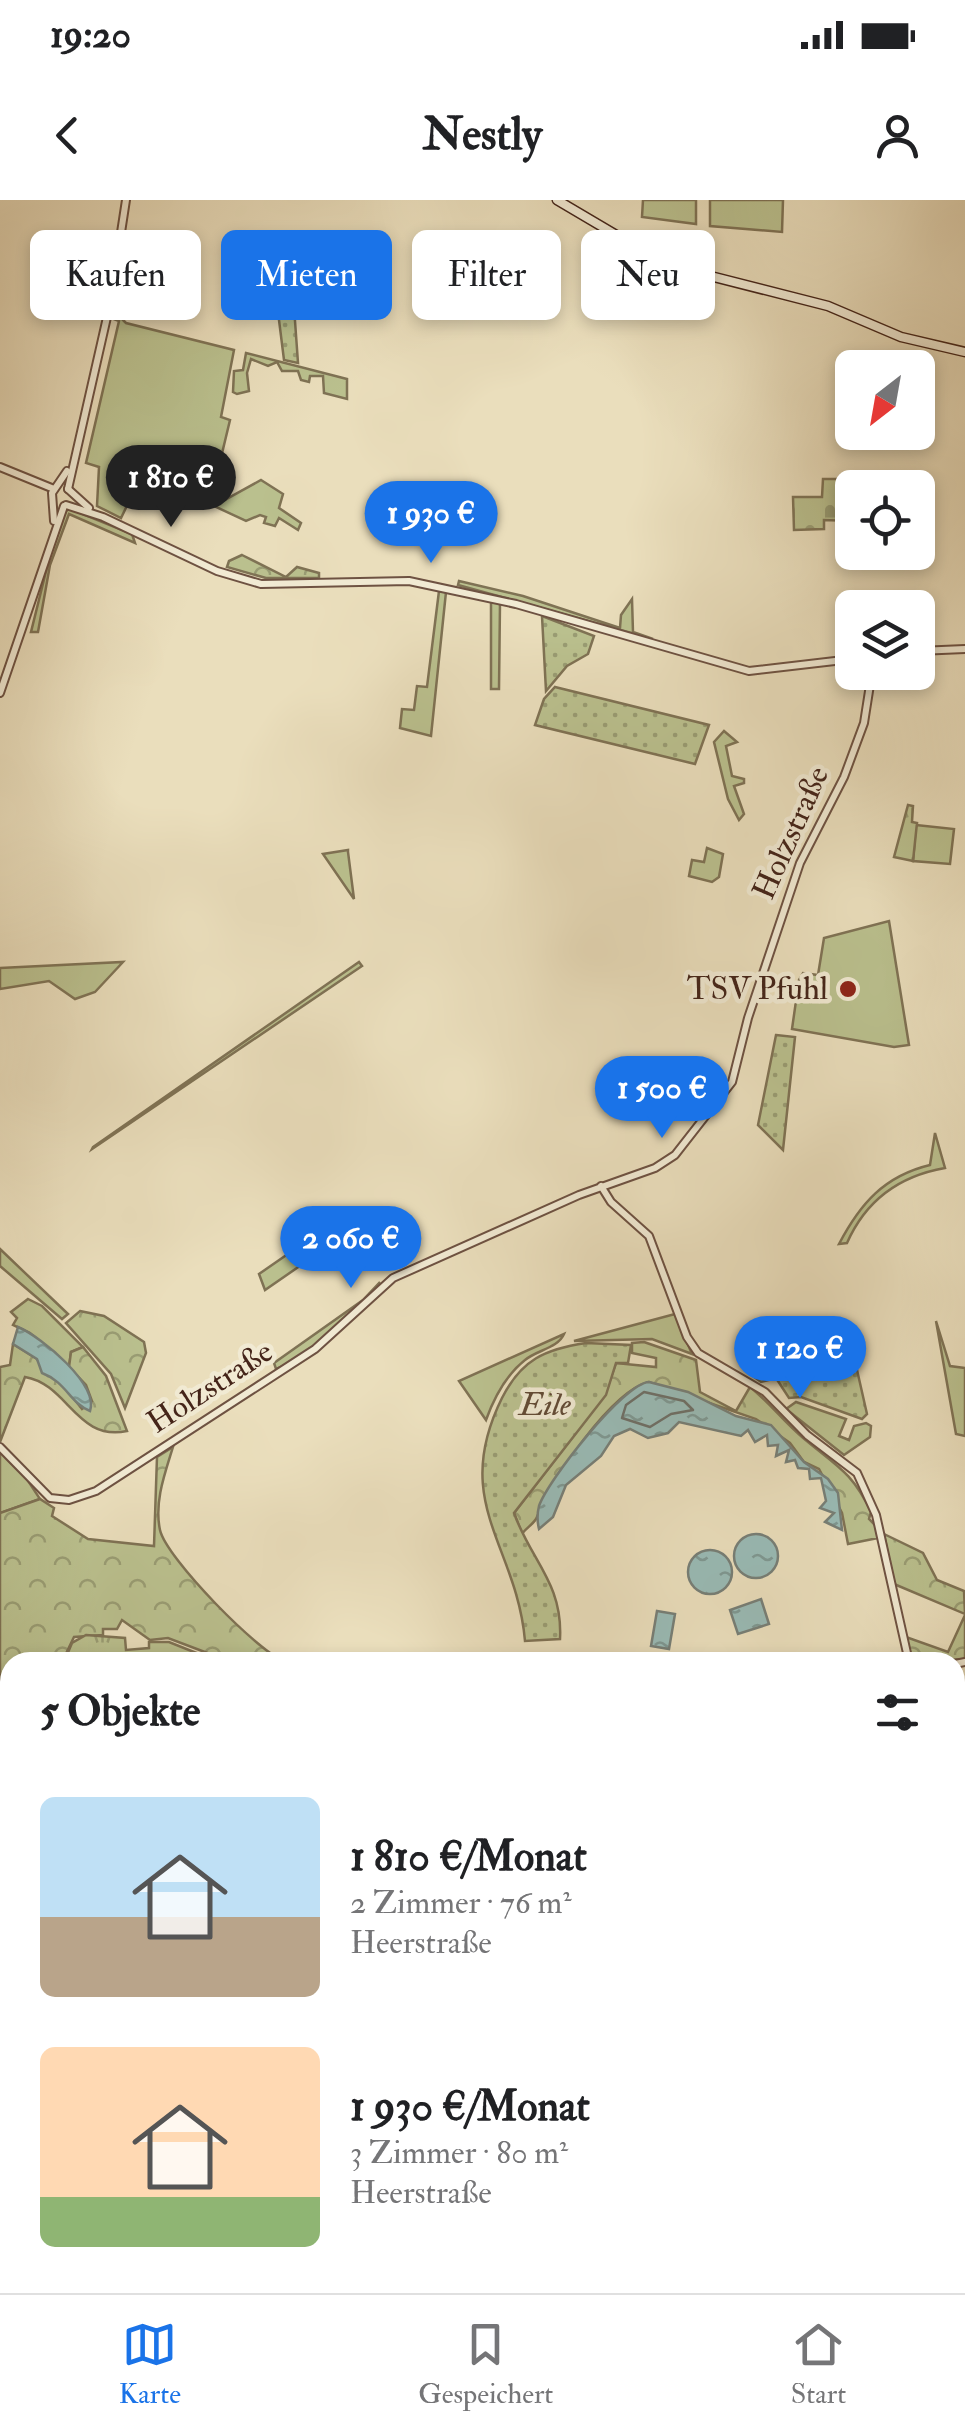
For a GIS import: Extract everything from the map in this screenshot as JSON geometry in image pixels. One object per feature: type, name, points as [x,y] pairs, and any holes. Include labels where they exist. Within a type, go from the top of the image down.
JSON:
[{"type":"main road","points":[[558,200],[667,265],[822,305],[902,338],[965,352]]},
{"type":"street","points":[[0,692],[26,626],[72,461],[110,304],[126,200]]},
{"type":"street","points":[[0,468],[245,580],[287,586],[409,581],[516,604],[628,640],[749,671],[835,661]]},
{"type":"street","points":[[935,650],[965,649]]},
{"type":"street","name":"Holzstraße","points":[[0,1448],[50,1498],[69,1500],[96,1491],[316,1349],[384,1283],[670,1159],[729,1090],[757,988],[802,858],[844,777],[869,705],[870,690]]},
{"type":"street","points":[[602,1186],[611,1202],[649,1236],[687,1337],[698,1353],[765,1392],[807,1435],[856,1473],[876,1515],[906,1652]]},
{"type":"green space","points":[[643,200],[696,200],[696,224],[642,217]]},
{"type":"green space","points":[[710,200],[783,200],[782,232],[710,226]]},
{"type":"green space","points":[[279,320],[295,320],[298,363],[284,360]]},
{"type":"green space","points":[[119,321],[234,350],[221,417],[230,420],[212,495],[204,493],[196,498],[136,487],[121,518],[97,506],[99,467],[86,463]]},
{"type":"green space","points":[[246,353],[347,379],[347,399],[324,393],[323,376],[310,376],[309,382],[301,380],[298,371],[282,371],[277,362],[268,366],[251,359],[247,373],[249,391],[237,394],[233,392],[234,371],[243,370]]},
{"type":"green space","points":[[823,479],[835,479],[835,520],[824,520],[824,529],[794,530],[793,497],[822,497]]},
{"type":"green space","points":[[261,480],[283,494],[279,508],[301,523],[298,530],[279,518],[275,526],[264,523],[266,517],[260,515],[246,521],[214,506]]},
{"type":"green space","points":[[68,508],[132,534],[135,543],[69,514],[50,565],[38,632],[31,632],[57,527]]},
{"type":"green space","points":[[242,555],[286,577],[297,567],[319,573],[319,578],[266,578],[227,567],[229,561]]},
{"type":"green space","points":[[459,581],[523,596],[620,628],[621,615],[632,599],[633,632],[653,639],[458,585]]},
{"type":"green space","points":[[439,591],[446,592],[431,736],[400,728],[402,709],[414,710],[417,686],[427,687]]},
{"type":"green space","points":[[491,601],[500,603],[499,689],[491,689]]},
{"type":"green space","points":[[542,616],[594,636],[588,654],[567,666],[546,691]]},
{"type":"green space","points":[[555,687],[709,725],[695,764],[535,725],[544,699]]},
{"type":"green space","points":[[724,731],[737,742],[726,746],[732,776],[744,779],[744,783],[734,786],[744,814],[739,820],[728,799],[714,742]]},
{"type":"green space","points":[[908,805],[913,806],[912,822],[917,823],[913,861],[894,857]]},
{"type":"green space","points":[[916,825],[954,829],[950,864],[913,861]]},
{"type":"green space","points":[[707,848],[723,854],[719,877],[712,882],[689,876],[692,860],[704,862]]},
{"type":"green space","points":[[348,852],[354,899],[323,854]]},
{"type":"green space","name":"TSV Pfuhl","points":[[889,921],[909,1045],[894,1047],[792,1029],[799,980],[803,973],[818,975],[824,938]]},
{"type":"green space","points":[[123,962],[95,992],[75,999],[49,981],[0,989],[0,968]]},
{"type":"green space","points":[[359,962],[362,966],[92,1149],[93,1147]]},
{"type":"green space","points":[[776,1035],[795,1037],[783,1150],[758,1125]]},
{"type":"green space","points":[[935,1133],[945,1168],[913,1177],[886,1192],[864,1214],[847,1243],[839,1244],[875,1194],[899,1176],[930,1165]]},
{"type":"green space","points":[[298,1247],[307,1261],[265,1290],[259,1274]]},
{"type":"green space","points":[[0,1249],[68,1314],[62,1319],[0,1266]]},
{"type":"green space","points":[[380,1282],[345,1320],[319,1344],[276,1369],[274,1363],[363,1300]]},
{"type":"green space","points":[[28,1299],[42,1306],[83,1347],[71,1352],[69,1367],[30,1333],[13,1325],[17,1318],[11,1312]]},
{"type":"green space","points":[[80,1311],[104,1316],[144,1342],[146,1353],[125,1408],[111,1374],[66,1323]]},
{"type":"green space","points":[[675,1314],[692,1354],[652,1339],[574,1341]]},
{"type":"green space","points":[[936,1321],[950,1366],[965,1368],[965,1436],[956,1434]]},
{"type":"green space","points":[[564,1334],[557,1343],[518,1366],[497,1395],[486,1420],[459,1381]]},
{"type":"green space","points":[[850,1339],[867,1414],[862,1419],[801,1397],[789,1398],[776,1378],[761,1382],[746,1371]]},
{"type":"green space","points":[[644,1342],[696,1360],[700,1392],[736,1411],[750,1387],[850,1478],[871,1512],[869,1519],[878,1538],[848,1544],[842,1513],[819,1469],[804,1462],[790,1443],[756,1419],[649,1382],[634,1389],[600,1419],[568,1461],[536,1519],[522,1534],[514,1513],[605,1395],[616,1363],[656,1367],[656,1358],[632,1353],[632,1343]]},
{"type":"green space","name":"Eile","points":[[586,1343],[631,1345],[628,1363],[616,1363],[606,1395],[514,1513],[551,1587],[560,1619],[560,1639],[525,1641],[520,1607],[484,1496],[488,1435],[509,1385],[526,1365],[546,1353]]},
{"type":"green space","points":[[13,1344],[37,1359],[48,1376],[56,1376],[82,1409],[92,1401],[86,1385],[69,1367],[71,1352],[83,1347],[106,1376],[127,1431],[96,1428],[52,1390],[25,1377],[0,1442],[0,1367],[10,1365]]},
{"type":"green space","points":[[796,1402],[846,1419],[839,1436],[849,1440],[854,1426],[866,1423],[871,1426],[870,1437],[844,1455],[786,1409]]},
{"type":"green space","points":[[173,1447],[158,1509],[166,1543],[196,1582],[269,1652],[205,1652],[168,1638],[150,1640],[122,1620],[117,1629],[103,1629],[103,1635],[74,1637],[67,1652],[0,1652],[0,1513],[40,1499],[54,1508],[52,1516],[88,1539],[154,1546],[157,1457]]},
{"type":"green space","points":[[0,1450],[21,1470],[40,1499],[0,1513]]},
{"type":"green space","points":[[884,1534],[923,1553],[937,1580],[964,1591],[965,1614],[894,1584]]},
{"type":"green space","points":[[965,1615],[965,1652],[948,1652]]},
{"type":"green space","points":[[86,1635],[125,1638],[126,1650],[149,1648],[149,1642],[169,1642],[194,1652],[68,1652],[72,1643]]},
{"type":"green space","points":[[906,1637],[948,1652],[910,1652]]},
{"type":"water","points":[[18,1327],[54,1351],[78,1376],[86,1388],[90,1411],[42,1373],[37,1359],[13,1344]]},
{"type":"water","points":[[649,1382],[688,1392],[736,1416],[771,1425],[838,1493],[842,1530],[825,1522],[834,1513],[820,1508],[826,1501],[821,1478],[810,1479],[809,1469],[798,1468],[795,1460],[786,1462],[789,1450],[776,1456],[778,1445],[768,1446],[767,1435],[755,1442],[748,1430],[741,1436],[679,1422],[668,1433],[648,1438],[630,1429],[614,1436],[601,1456],[566,1485],[553,1517],[539,1529],[539,1506],[571,1456],[623,1398]]},
{"type":"water","points":[[756,1534],[771,1541],[778,1556],[771,1571],[756,1578],[741,1571],[734,1556],[741,1541]]},
{"type":"water","points":[[710,1550],[725,1557],[732,1572],[725,1587],[710,1594],[695,1587],[688,1572],[695,1557]]},
{"type":"water","points":[[761,1599],[769,1624],[738,1634],[730,1610]]},
{"type":"water","points":[[657,1611],[675,1614],[669,1649],[651,1646]]},
{"type":"place","name":"TSV Pfuhl","points":[[848,989]]}]
